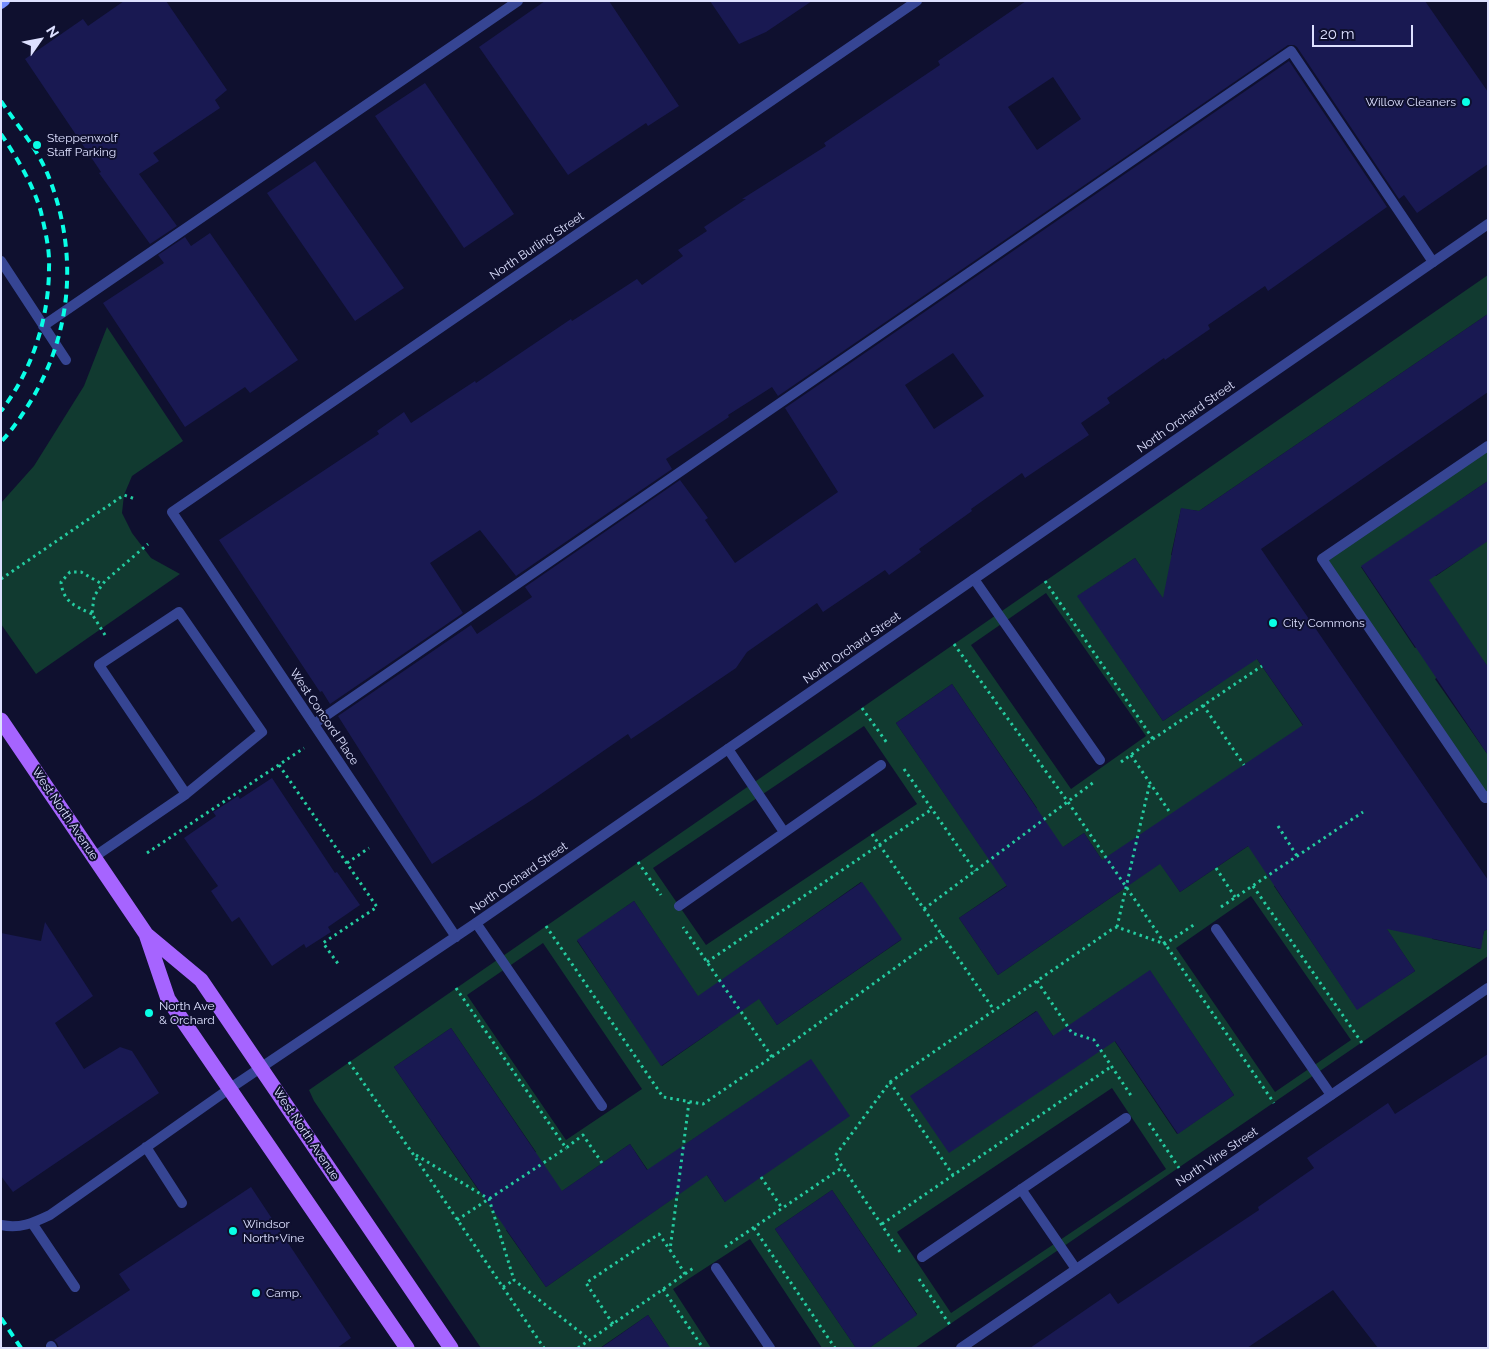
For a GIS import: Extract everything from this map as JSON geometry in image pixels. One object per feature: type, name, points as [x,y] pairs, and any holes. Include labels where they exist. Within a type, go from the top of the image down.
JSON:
[{"type":"main road","points":[[1,4],[5,1]]},
{"type":"main road","name":"West North Avenue","points":[[1,720],[146,934],[168,999],[407,1348]]},
{"type":"main road","name":"West North Avenue","points":[[146,934],[201,980],[451,1348]]},
{"type":"street","points":[[43,326],[518,1]]},
{"type":"street","name":"North Burling Street","points":[[172,512],[917,1]]},
{"type":"street","points":[[314,724],[1291,51],[1433,262]]},
{"type":"street","name":"North Orchard Street","points":[[1,1225],[13,1228],[50,1216],[260,1067],[476,923],[1488,224]]},
{"type":"street","points":[[1,261],[66,360]]},
{"type":"street","points":[[1488,446],[1322,558],[1486,798],[1488,796]]},
{"type":"street","name":"West Concord Place","points":[[172,512],[456,936]]},
{"type":"street","points":[[974,578],[1100,760]]},
{"type":"street","points":[[94,857],[186,794],[262,732],[179,612],[98,665],[186,794]]},
{"type":"street","points":[[728,749],[784,832]]},
{"type":"street","points":[[679,906],[881,765]]},
{"type":"street","points":[[476,923],[602,1106]]},
{"type":"street","points":[[1216,929],[1331,1095]]},
{"type":"street","name":"North Vine Street","points":[[961,1348],[1488,988]]},
{"type":"street","points":[[922,1256],[1126,1118]]},
{"type":"street","points":[[146,1148],[182,1202]]},
{"type":"street","points":[[1022,1189],[1076,1269]]},
{"type":"street","points":[[32,1223],[75,1287]]},
{"type":"street","points":[[716,1268],[770,1348]]},
{"type":"path","points":[[1,580],[124,495],[135,499]]},
{"type":"path","points":[[92,614],[94,596],[102,584],[148,544]]},
{"type":"path","points":[[102,584],[81,572],[70,572],[61,582],[62,593],[73,606],[92,614],[117,653]]},
{"type":"path","points":[[1045,581],[1153,738]]},
{"type":"path","points":[[954,644],[1068,802],[1274,1103]]},
{"type":"path","points":[[1115,766],[1153,738],[1262,666]]},
{"type":"path","points":[[1203,705],[1244,765]]},
{"type":"path","points":[[862,708],[889,747]]},
{"type":"path","points":[[147,854],[309,745]]},
{"type":"path","points":[[1131,755],[1171,814]]},
{"type":"path","points":[[900,762],[975,871]]},
{"type":"path","points":[[279,765],[377,907],[324,943],[339,965]]},
{"type":"path","points":[[924,909],[1100,778]]},
{"type":"path","points":[[1117,927],[1150,782]]},
{"type":"path","points":[[707,962],[932,809]]},
{"type":"path","points":[[1220,908],[1363,812]]},
{"type":"path","points":[[1278,826],[1298,856]]},
{"type":"path","points":[[872,834],[994,1010]]},
{"type":"path","points":[[347,863],[376,844]]},
{"type":"path","points":[[638,862],[665,901]]},
{"type":"path","points":[[1216,868],[1235,897]]},
{"type":"path","points":[[1253,886],[1362,1043]]},
{"type":"path","points":[[1164,944],[1196,923]]},
{"type":"path","points":[[680,924],[772,1057]]},
{"type":"path","points":[[546,926],[663,1097],[703,1104],[772,1057],[942,934]]},
{"type":"path","points":[[903,1255],[836,1156],[890,1082],[1111,930],[1117,927],[1164,944]]},
{"type":"path","points":[[1036,981],[1072,1033],[1094,1040],[1132,1098]]},
{"type":"path","points":[[456,988],[566,1148]]},
{"type":"path","points":[[349,1062],[544,1348]]},
{"type":"path","points":[[882,1224],[1112,1066]]},
{"type":"path","points":[[890,1082],[953,1176]]},
{"type":"path","points":[[670,1250],[689,1102]]},
{"type":"path","points":[[1148,1121],[1180,1168]]},
{"type":"path","points":[[457,1220],[583,1135],[602,1163]]},
{"type":"path","points":[[413,1154],[489,1199],[514,1280],[590,1340]]},
{"type":"path","points":[[723,1248],[842,1167]]},
{"type":"path","points":[[761,1177],[782,1208]]},
{"type":"path","points":[[754,1228],[835,1348]]},
{"type":"path","points":[[613,1324],[586,1283],[659,1234],[685,1274]]},
{"type":"path","points":[[578,1348],[700,1264]]},
{"type":"path","points":[[918,1278],[950,1324]]},
{"type":"path","points":[[503,1287],[514,1280]]},
{"type":"path","points":[[663,1290],[703,1348]]},
{"type":"green space","points":[[1488,275],[1488,314],[1199,511],[1181,509],[1171,555],[1188,559],[1437,920],[1432,939],[1480,949],[1484,931],[1488,929],[1488,956],[915,1348],[869,1348],[917,1314],[832,1190],[775,1229],[856,1348],[822,1348],[750,1239],[673,1289],[711,1348],[670,1348],[648,1315],[600,1348],[481,1348],[314,1101],[309,1090]],"holes":[[[1135,558],[1220,683],[1163,721],[1078,596]],[[1046,593],[1146,736],[1071,789],[971,645]],[[952,684],[1037,808],[981,847],[896,723]],[[864,726],[917,804],[706,945],[653,868]],[[1278,826],[1180,892],[1141,835]],[[1084,833],[1122,890],[998,975],[959,918]],[[1331,847],[1415,971],[1357,1009],[1274,886]],[[861,882],[901,940],[777,1025],[739,968]],[[1251,896],[1351,1040],[1275,1092],[1176,948]],[[634,901],[718,1027],[662,1066],[577,941]],[[543,943],[642,1089],[566,1140],[467,995]],[[1150,971],[1234,1095],[1177,1134],[1093,1009]],[[1036,1011],[1075,1068],[911,1096]],[[451,1028],[536,1152],[479,1191],[394,1067]],[[811,1060],[725,1202],[686,1144]],[[1112,1088],[1166,1169],[951,1313],[897,1232]],[[630,1144],[669,1201],[546,1287],[506,1230]]]},
{"type":"green space","points":[[107,327],[183,441],[132,476],[124,495],[122,513],[132,533],[151,558],[180,574],[36,674],[1,624],[1,503],[34,466],[84,386]]},
{"type":"green space","points":[[1488,446],[1488,481],[1457,502],[1488,541],[1488,667],[1476,651],[1435,679],[1488,755],[1488,796],[1322,559]],"holes":[[[1468,554],[1436,576],[1423,573],[1456,621],[1415,648],[1361,567]]]},
{"type":"building","points":[[124,1],[166,1],[227,90],[215,100],[220,108],[153,153],[159,161],[139,174],[177,226],[150,244],[99,173],[101,172],[25,59],[83,19],[88,26]]},
{"type":"building","points":[[545,1],[609,1],[679,106],[648,126],[646,123],[568,175],[479,47]]},
{"type":"building","points":[[710,1],[812,1],[766,32],[739,44]]},
{"type":"building","points":[[1026,1],[1425,1],[1488,92],[1488,164],[1417,213],[1404,195],[1399,199],[1297,47],[1288,45],[778,396],[772,387],[728,415],[729,417],[666,459],[672,469],[516,576],[480,530],[430,563],[463,613],[330,704],[322,691],[320,692],[219,540],[379,434],[377,431],[404,412],[411,423],[475,381],[476,383],[571,319],[572,321],[637,279],[642,285],[683,256],[678,250],[707,231],[704,227],[746,199],[742,199],[826,146],[824,143],[940,65],[938,61]],"holes":[[[1053,77],[1081,119],[1037,150],[1008,107]]]},
{"type":"building","points":[[1289,61],[1387,207],[1268,291],[1265,286],[1208,325],[1210,329],[1165,360],[1164,358],[1107,398],[1110,403],[1081,423],[1089,435],[1025,478],[1022,473],[971,509],[972,511],[919,549],[921,552],[889,575],[885,570],[823,612],[817,603],[747,652],[736,668],[658,721],[631,739],[628,734],[535,798],[432,864],[338,716],[471,625],[477,634],[532,597],[525,587],[680,480],[708,518],[705,520],[735,563],[838,492],[785,408]],"holes":[[[953,353],[984,396],[934,429],[905,385]]]},
{"type":"building","points":[[425,83],[514,214],[464,248],[375,116]]},
{"type":"building","points":[[315,161],[404,288],[355,321],[267,193]]},
{"type":"building","points":[[210,233],[298,360],[250,393],[245,387],[185,427],[103,303],[164,263],[158,255],[185,237],[191,246]]},
{"type":"building","points":[[1488,314],[1488,392],[1261,549],[1488,880],[1488,929],[1484,931],[1481,949],[1387,929],[1415,971],[1357,1010],[1248,846],[1180,892],[1160,864],[998,975],[959,918],[1007,886],[896,723],[952,684],[1063,847],[1084,833],[1102,860],[1303,725],[1257,659],[1163,721],[1077,596],[1135,558],[1163,598],[1181,508],[1199,511]]},
{"type":"building","points":[[1488,481],[1488,541],[1429,580],[1488,667],[1488,755],[1361,566]]},
{"type":"building","points":[[272,778],[335,873],[337,872],[360,905],[328,927],[331,932],[306,948],[304,944],[272,966],[239,917],[232,922],[211,891],[218,886],[184,838],[216,816],[213,812],[238,796],[240,799]]},
{"type":"building","points":[[862,882],[902,939],[777,1025],[759,999],[661,1066],[577,940],[634,901],[698,996]]},
{"type":"building","points":[[45,922],[93,996],[55,1023],[84,1069],[120,1047],[132,1051],[159,1093],[13,1192],[1,1176],[1,933],[41,941]]},
{"type":"building","points":[[1150,970],[1234,1095],[1178,1134],[1115,1041],[949,1153],[910,1096],[1037,1011],[1053,1036]]},
{"type":"building","points":[[451,1028],[562,1191],[630,1144],[647,1170],[811,1059],[850,1116],[725,1202],[707,1175],[546,1287],[394,1067]]},
{"type":"building","points":[[1488,1054],[1488,1348],[1378,1348],[1333,1290],[1247,1348],[1030,1348],[1110,1293],[1118,1304],[1259,1210],[1258,1207],[1314,1168],[1307,1158],[1388,1103],[1395,1114]]},
{"type":"building","name":"Windsor North+Vine","points":[[251,1187],[351,1338],[337,1348],[59,1348],[54,1340],[130,1290],[119,1274]]},
{"type":"building","points":[[832,1190],[917,1315],[869,1348],[856,1348],[775,1229]]},
{"type":"building","points":[[648,1315],[670,1348],[601,1348]]},
{"type":"railway","points":[[1,101],[33,146],[48,175],[58,203],[67,261],[67,289],[63,318],[46,373],[18,421],[1,442]]},
{"type":"railway","points":[[1,134],[34,191],[46,233],[49,261],[46,306],[37,343],[22,379],[1,411]]},
{"type":"railway","points":[[1,1318],[21,1348]]},
{"type":"place","name":"Willow Cleaners","points":[[1466,102]]},
{"type":"place","name":"Steppenwolf Staff Parking","points":[[37,145]]},
{"type":"place","name":"City Commons","points":[[1273,623]]},
{"type":"place","name":"North Ave & Orchard","points":[[149,1013]]},
{"type":"place","name":"Windsor North+Vine","points":[[233,1231]]},
{"type":"place","name":"Camp.","points":[[256,1293]]}]
